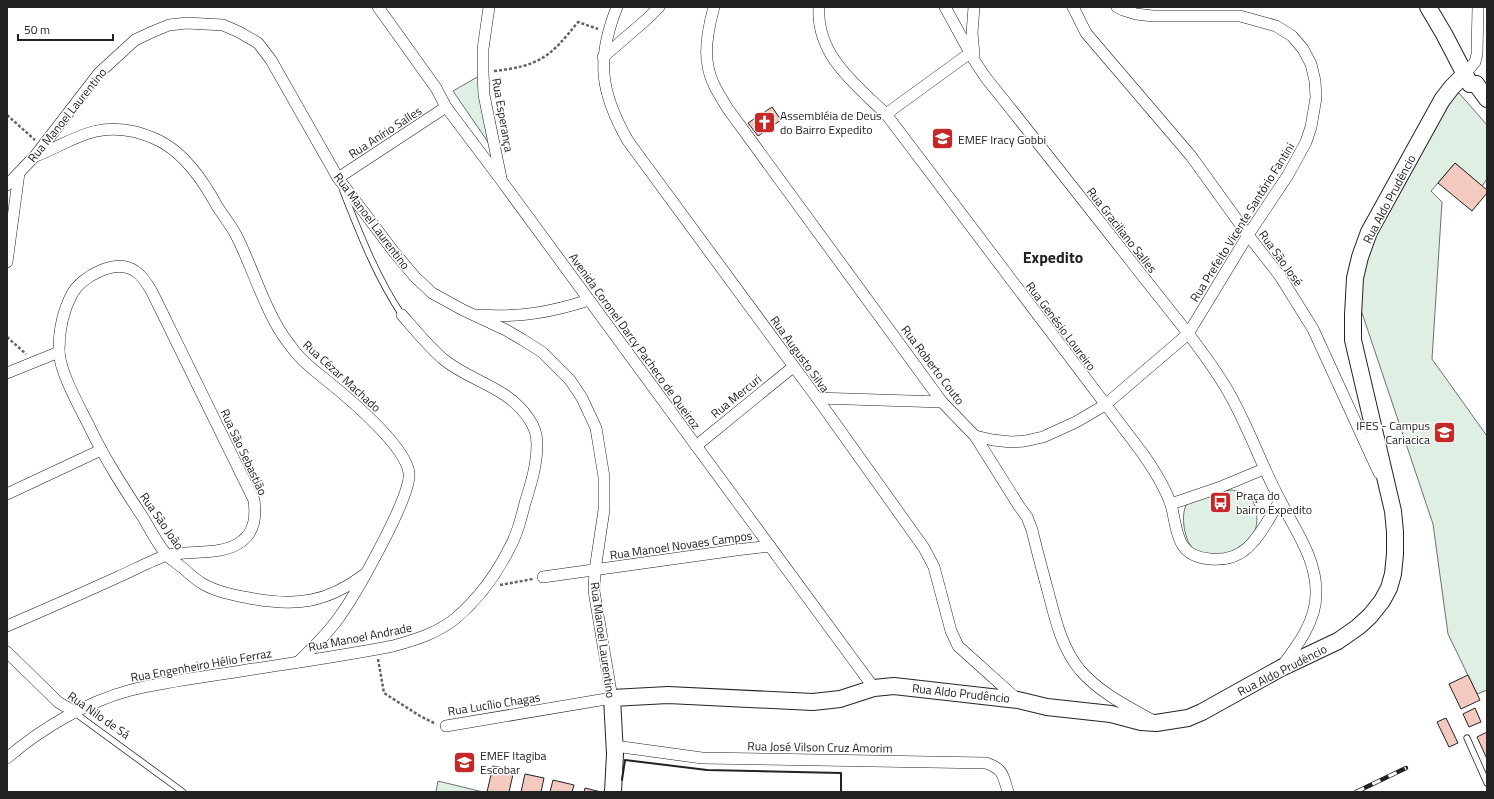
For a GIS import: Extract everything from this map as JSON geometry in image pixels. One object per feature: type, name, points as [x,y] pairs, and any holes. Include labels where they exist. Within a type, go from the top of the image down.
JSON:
[{"type":"street","name":"Avenida Coronel Darcy Pacheco de Queiroz","points":[[378,7],[436,88],[446,107],[874,688]]},
{"type":"street","name":"Rua Esperança","points":[[489,7],[483,49],[484,95],[501,180]]},
{"type":"street","name":"Rua Augusto Silva","points":[[617,7],[607,33],[603,57],[603,70],[608,98],[613,113],[628,141],[817,398],[929,556],[934,567],[951,631],[958,646],[1018,700]]},
{"type":"street","points":[[603,57],[647,20],[659,7]]},
{"type":"street","name":"Rua Roberto Couto","points":[[714,7],[707,55],[708,67],[719,94],[728,109],[942,402],[975,436],[1027,517],[1032,530],[1060,636],[1069,655],[1081,671],[1098,687],[1114,699],[1156,723]]},
{"type":"street","name":"Rua Genésio Loureiro","points":[[819,7],[821,29],[833,60],[843,74],[886,114],[1104,405],[1151,465],[1171,504],[1179,536],[1188,552],[1198,557],[1220,560],[1241,554],[1250,547],[1280,501]]},
{"type":"street","points":[[886,114],[972,56],[944,7]]},
{"type":"street","name":"Rua Graciliano Salles","points":[[974,7],[972,56],[986,78],[1188,334],[1224,384],[1237,406],[1264,469],[1298,533],[1312,564],[1316,594],[1314,608],[1301,641],[1281,668]]},
{"type":"street","name":"Rua São José","points":[[1073,7],[1086,33],[1191,156],[1248,235],[1280,276],[1313,329],[1388,492]]},
{"type":"street","name":"Rua Prefeito Vicente Santório Fantini","points":[[975,436],[1012,442],[1043,437],[1076,422],[1104,405],[1188,334],[1248,235],[1288,175],[1306,142],[1314,113],[1316,98],[1315,81],[1311,64],[1303,49],[1292,36],[1276,26],[1259,20],[1240,16],[1153,16],[1136,14],[1117,7]]},
{"type":"street","points":[[1428,7],[1470,79],[1487,98]]},
{"type":"street","points":[[1470,79],[1477,54],[1478,7]]},
{"type":"street","name":"Rua Manoel Laurentino","points":[[7,185],[36,156],[99,73],[135,40],[169,25],[204,23],[223,25],[258,43],[283,79],[338,178],[394,252],[415,277],[432,293],[463,310],[506,330],[542,352],[570,380],[582,398],[596,428],[604,477],[603,525],[595,570],[594,591],[612,698],[615,746],[613,792]]},
{"type":"street","name":"Rua Aldo Prudêncio","points":[[612,698],[668,695],[828,701],[854,696],[874,688],[894,686],[1018,700],[1047,707],[1111,714],[1141,722],[1156,723],[1188,718],[1202,712],[1281,668],[1338,641],[1358,627],[1382,602],[1389,588],[1393,574],[1395,532],[1393,512],[1353,340],[1355,278],[1360,257],[1369,232],[1442,100],[1452,87],[1470,79]]},
{"type":"street","name":"Rua Anírio Salles","points":[[338,178],[446,107]]},
{"type":"street","name":"Rua Cézar Machado","points":[[36,156],[88,133],[101,129],[116,129],[148,136],[164,143],[177,153],[192,168],[236,234],[276,325],[300,358],[384,432],[403,456],[410,476],[404,498],[365,574],[339,617],[317,644],[298,662]]},
{"type":"street","points":[[7,262],[19,173]]},
{"type":"street","name":"Rua São Sebastião","points":[[7,626],[167,556],[213,551],[235,546],[250,533],[254,523],[256,511],[254,500],[244,478],[152,292],[144,280],[135,271],[119,266],[98,272],[80,284],[66,306],[62,320],[59,352]]},
{"type":"street","points":[[463,310],[477,315],[521,315],[548,312],[589,300]]},
{"type":"street","name":"Rua Manoel Andrade","points":[[298,662],[408,642],[440,629],[455,619],[484,588],[510,548],[519,525],[536,462],[537,443],[535,431],[530,419],[506,394],[457,369],[443,359],[402,315]]},
{"type":"street","points":[[7,372],[59,352]]},
{"type":"street","name":"Rua São João","points":[[59,352],[63,371],[101,450],[167,556],[199,581],[219,592],[236,596],[277,603],[296,603],[331,594],[350,585],[365,574]]},
{"type":"street","name":"Rua Mercuri","points":[[696,446],[793,367]]},
{"type":"street","points":[[817,398],[942,402]]},
{"type":"street","points":[[7,494],[101,450]]},
{"type":"street","points":[[1171,504],[1218,488],[1264,469]]},
{"type":"street","name":"Rua Manoel Novaes Campos","points":[[543,577],[770,546]]},
{"type":"street","name":"Rua Nilo de Sá","points":[[7,652],[58,702],[75,712]]},
{"type":"street","name":"Rua Engenheiro Hélio Ferraz","points":[[7,758],[25,743],[75,712],[107,698],[136,689],[170,682],[298,662]]},
{"type":"street","name":"Rua Lucílio Chagas","points":[[446,726],[612,698]]},
{"type":"street","name":"Rua José Vilson Cruz Amorim","points":[[615,746],[702,758],[986,764],[994,766],[1000,770],[1008,792]]},
{"type":"lane","name":"Rua Manoel Andrade","points":[[338,178],[366,250],[387,292],[402,315]]},
{"type":"lane","name":"Rua Nilo de Sá","points":[[75,712],[183,792]]},
{"type":"lane","points":[[1467,738],[1487,783]]},
{"type":"path","points":[[504,70],[535,63],[552,52],[578,22],[587,25]]},
{"type":"path","points":[[7,115],[36,141]]},
{"type":"path","points":[[7,337],[35,362]]},
{"type":"path","points":[[484,588],[543,577]]},
{"type":"path","name":"Rua Lucílio Chagas","points":[[376,649],[384,693],[431,722],[446,726]]},
{"type":"green space","points":[[479,76],[490,145],[453,91]]},
{"type":"green space","name":"IFES - Campus Cariacica","points":[[1459,93],[1487,125],[1487,179],[1482,186],[1455,163],[1431,191],[1442,202],[1432,359],[1487,436],[1487,690],[1477,694],[1448,634],[1433,524],[1361,310],[1360,290],[1366,250],[1439,116],[1454,96]]},
{"type":"green space","points":[[1231,490],[1241,492],[1249,496],[1253,501],[1257,514],[1254,534],[1246,545],[1222,558],[1198,552],[1188,541],[1184,528],[1184,514],[1187,504],[1223,491]]},
{"type":"green space","points":[[438,781],[483,792],[436,792]]},
{"type":"building","name":"Assembléia de Deus do Bairro Expedito","points":[[772,107],[781,120],[758,136],[748,123]]},
{"type":"building","points":[[1455,163],[1487,190],[1487,193],[1472,211],[1438,183]]},
{"type":"building","points":[[1468,675],[1480,700],[1461,709],[1449,684]]},
{"type":"building","points":[[1475,708],[1481,722],[1469,727],[1463,714]]},
{"type":"building","points":[[1446,718],[1458,743],[1449,747],[1437,722]]},
{"type":"building","points":[[1487,732],[1487,759],[1477,737]]},
{"type":"building","points":[[493,766],[514,770],[509,792],[487,792]]},
{"type":"building","points":[[525,774],[544,778],[541,792],[521,792]]},
{"type":"building","points":[[553,780],[574,785],[572,792],[550,792]]},
{"type":"building","points":[[585,788],[601,792],[584,792]]},
{"type":"railway","points":[[1356,792],[1406,768]]},
{"type":"wall","points":[[622,780],[625,760],[707,770],[841,773],[841,792]]},
{"type":"place","name":"Assembléia de Deus do Bairro Expedito","points":[[765,122]]},
{"type":"place","name":"EMEF Iracy Gobbi","points":[[943,139]]},
{"type":"place","name":"IFES - Campus Cariacica","points":[[1445,432]]},
{"type":"place","name":"Praça do bairro Expedito","points":[[1220,502]]},
{"type":"place","name":"EMEF Itagiba Escobar","points":[[464,762]]},
{"type":"district","name":"Expedito","points":[[1053,257]]}]
